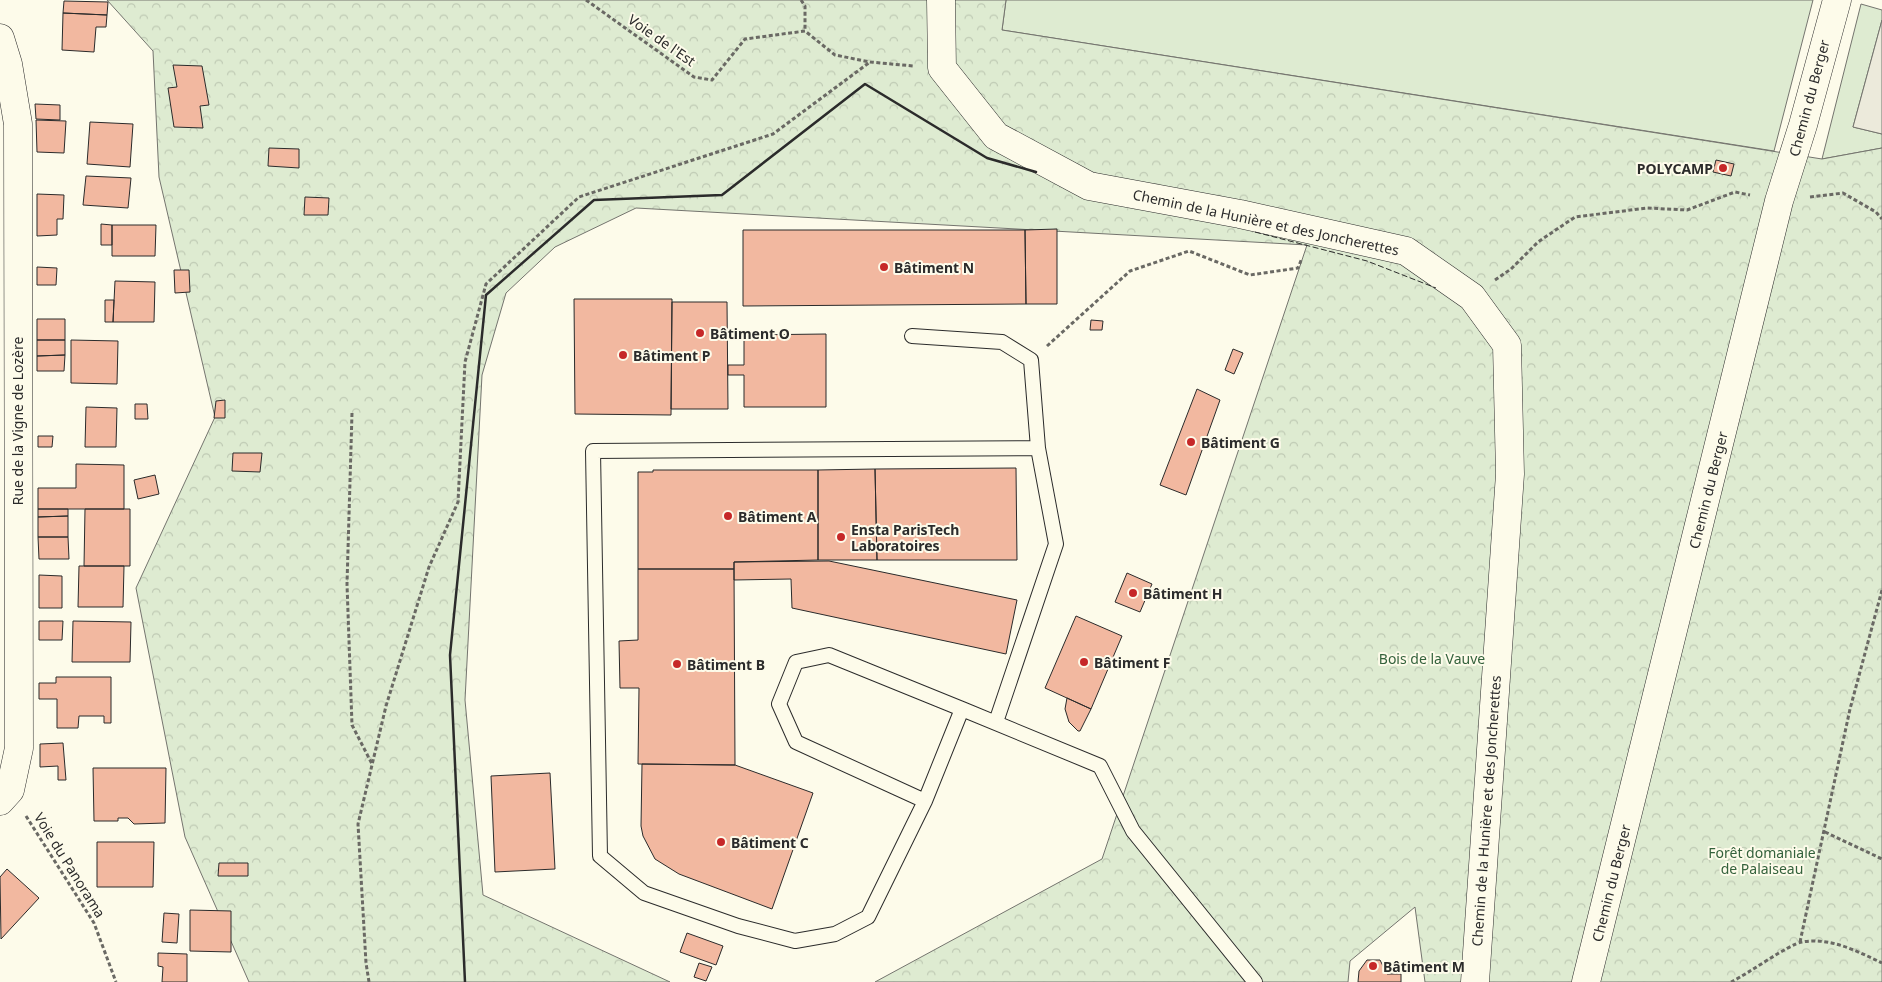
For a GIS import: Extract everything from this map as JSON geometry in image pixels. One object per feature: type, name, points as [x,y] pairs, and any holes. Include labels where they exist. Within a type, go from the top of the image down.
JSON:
[{"type":"street","points":[[941,0],[942,68]]},
{"type":"street","name":"Chemin du Berger","points":[[1586,982],[1779,201],[1803,126],[1836,0]]},
{"type":"street","name":"Rue de la Vigne de Lozère","points":[[0,38],[8,64],[18,124],[19,748],[5,795]]},
{"type":"street","name":"Chemin de la Hunière et des Joncherettes","points":[[942,68],[996,136],[1089,186],[1316,231],[1406,251],[1472,297],[1507,345],[1510,474],[1487,777],[1475,982]]},
{"type":"lane","points":[[912,336],[1002,342],[1031,360],[1038,448],[1056,544],[996,722]]},
{"type":"lane","points":[[962,709],[925,801],[868,918],[834,934],[795,941],[738,926],[644,893],[600,856],[593,450],[1038,448]]},
{"type":"lane","points":[[925,801],[796,742],[779,704],[796,662],[829,655],[1100,766],[1133,831],[1255,982]]},
{"type":"path","name":"Voie de l'Est","points":[[586,0],[694,77],[712,80],[745,39],[805,31]]},
{"type":"path","points":[[801,0],[805,6],[805,31],[834,55],[870,62],[942,68]]},
{"type":"path","points":[[369,982],[366,963],[358,824],[386,706],[429,567],[458,502],[465,362],[486,284],[579,196],[773,134],[870,62]]},
{"type":"path","points":[[1472,297],[1511,269],[1538,242],[1575,217],[1646,208],[1687,210],[1735,192],[1752,196]]},
{"type":"path","points":[[1779,201],[1843,193],[1876,212],[1882,219]]},
{"type":"path","points":[[1031,360],[1130,271],[1189,251],[1250,275],[1298,268],[1307,245],[1316,231]]},
{"type":"path","points":[[352,413],[347,584],[352,725],[372,764]]},
{"type":"path","points":[[1800,942],[1850,709],[1882,590]]},
{"type":"path","name":"Voie du Panorama","points":[[5,795],[94,923],[116,982]]},
{"type":"path","points":[[1825,832],[1882,859]]},
{"type":"path","points":[[1732,982],[1800,942],[1824,942],[1848,947],[1882,963]]},
{"type":"green space","name":"Bois de la Vauve","points":[[107,0],[1006,0],[1002,30],[1822,159],[1882,148],[1882,982],[1425,982],[1415,907],[1350,961],[1348,982],[875,982],[1102,859],[1307,245],[636,208],[555,247],[506,293],[482,375],[465,700],[483,895],[670,982],[249,982],[185,837],[136,588],[215,417],[159,177],[153,51]]},
{"type":"green space","points":[[1006,0],[1813,0],[1774,151],[1002,30]]},
{"type":"green space","points":[[1861,4],[1882,10],[1882,20],[1853,127],[1882,134],[1882,148],[1822,159]]},
{"type":"shaded area","points":[[1882,20],[1882,134],[1853,127]]},
{"type":"building","points":[[64,1],[108,2],[107,15],[63,13]]},
{"type":"building","points":[[63,13],[107,15],[106,27],[96,27],[94,52],[62,50]]},
{"type":"building","points":[[173,65],[202,66],[209,105],[200,106],[203,128],[174,127],[168,88],[177,87]]},
{"type":"building","points":[[35,104],[60,105],[60,120],[36,119]]},
{"type":"building","points":[[36,120],[66,121],[64,153],[37,152]]},
{"type":"building","points":[[90,122],[133,124],[130,167],[87,164]]},
{"type":"building","points":[[269,148],[299,149],[299,168],[268,166]]},
{"type":"building","name":"POLYCAMP","points":[[1716,160],[1734,164],[1731,176],[1713,172]]},
{"type":"building","points":[[86,176],[131,178],[128,208],[83,205]]},
{"type":"building","points":[[37,194],[64,195],[63,219],[57,219],[57,235],[37,236]]},
{"type":"building","points":[[305,197],[329,198],[328,215],[304,215]]},
{"type":"building","points":[[101,224],[112,225],[112,245],[101,245]]},
{"type":"building","points":[[112,225],[156,225],[155,256],[112,256]]},
{"type":"building","points":[[1057,229],[1057,304],[1026,304],[1025,230]]},
{"type":"building","name":"Bâtiment N","points":[[743,230],[1025,230],[1026,304],[743,306]]},
{"type":"building","points":[[37,267],[57,268],[56,285],[37,285]]},
{"type":"building","points":[[174,270],[189,270],[190,292],[175,293]]},
{"type":"building","points":[[115,281],[155,282],[154,322],[113,322]]},
{"type":"building","name":"Bâtiment P","points":[[574,299],[672,299],[671,415],[575,414]]},
{"type":"building","points":[[105,300],[114,300],[113,322],[105,322]]},
{"type":"building","name":"Bâtiment O","points":[[672,302],[727,302],[728,409],[671,409]]},
{"type":"building","points":[[37,319],[65,319],[65,340],[37,340]]},
{"type":"building","points":[[1091,320],[1103,321],[1102,330],[1090,330]]},
{"type":"building","points":[[826,334],[826,407],[744,407],[744,375],[728,375],[728,365],[744,365],[744,335]]},
{"type":"building","points":[[37,340],[65,340],[65,355],[37,356]]},
{"type":"building","points":[[71,340],[118,341],[117,384],[71,383]]},
{"type":"building","points":[[1233,349],[1243,353],[1234,374],[1225,370]]},
{"type":"building","points":[[65,355],[64,371],[37,371],[37,356]]},
{"type":"building","name":"Bâtiment G","points":[[1197,389],[1220,400],[1186,495],[1160,485]]},
{"type":"building","points":[[225,400],[225,418],[214,418],[216,401]]},
{"type":"building","points":[[135,404],[147,404],[148,419],[135,419]]},
{"type":"building","points":[[86,407],[117,408],[116,447],[85,447]]},
{"type":"building","points":[[38,436],[53,436],[52,447],[38,447]]},
{"type":"building","points":[[233,453],[262,453],[260,472],[232,471]]},
{"type":"building","points":[[76,464],[124,465],[124,509],[38,509],[38,488],[76,488]]},
{"type":"building","points":[[1016,468],[1017,560],[877,560],[875,469]]},
{"type":"building","points":[[875,469],[877,560],[818,560],[818,470]]},
{"type":"building","name":"Bâtiment A","points":[[653,470],[818,470],[818,560],[734,562],[734,569],[638,569],[638,472],[653,472]]},
{"type":"building","points":[[155,475],[159,494],[138,499],[134,480]]},
{"type":"building","points":[[38,509],[68,509],[68,516],[38,517]]},
{"type":"building","points":[[85,509],[130,509],[130,566],[84,566]]},
{"type":"building","points":[[68,516],[68,537],[38,537],[38,517]]},
{"type":"building","points":[[38,537],[68,537],[69,559],[39,559]]},
{"type":"building","points":[[829,561],[1017,600],[1006,654],[792,608],[791,579],[734,580],[734,562]]},
{"type":"building","points":[[79,566],[124,566],[123,607],[78,607]]},
{"type":"building","name":"Bâtiment B","points":[[638,569],[734,569],[735,765],[638,764],[639,688],[620,688],[619,641],[638,640]]},
{"type":"building","name":"Bâtiment H","points":[[1127,573],[1152,584],[1140,612],[1115,602]]},
{"type":"building","points":[[39,575],[62,576],[62,608],[39,608]]},
{"type":"building","name":"Bâtiment F","points":[[1076,616],[1122,636],[1091,709],[1045,688]]},
{"type":"building","points":[[39,621],[63,621],[62,640],[39,640]]},
{"type":"building","points":[[73,621],[131,622],[130,662],[72,662]]},
{"type":"building","points":[[56,677],[111,677],[111,723],[104,723],[104,716],[79,716],[78,728],[57,728],[57,699],[39,699],[39,683],[56,683]]},
{"type":"building","points":[[1067,698],[1091,709],[1080,731],[1069,722],[1065,709]]},
{"type":"building","points":[[63,743],[66,780],[58,780],[58,766],[40,767],[40,744]]},
{"type":"building","name":"Bâtiment C","points":[[642,764],[735,765],[813,793],[772,909],[679,874],[655,859],[643,836],[641,826]]},
{"type":"building","points":[[93,768],[166,768],[165,823],[134,824],[128,818],[118,818],[118,821],[94,821]]},
{"type":"building","points":[[550,773],[555,869],[495,872],[491,776]]},
{"type":"building","points":[[97,842],[154,842],[153,887],[97,887]]},
{"type":"building","points":[[219,863],[248,863],[248,876],[218,876]]},
{"type":"building","points":[[7,869],[39,898],[1,939],[0,877]]},
{"type":"building","points":[[190,910],[231,911],[231,952],[190,951]]},
{"type":"building","points":[[164,913],[179,914],[177,943],[162,942]]},
{"type":"building","points":[[687,933],[723,946],[716,965],[680,952]]},
{"type":"building","points":[[158,953],[187,954],[187,982],[162,982],[163,967],[158,966]]},
{"type":"building","name":"Bâtiment M","points":[[1367,960],[1380,960],[1387,974],[1401,974],[1401,982],[1358,982],[1359,971]]},
{"type":"building","points":[[699,963],[712,967],[706,981],[694,977]]},
{"type":"fence","points":[[1255,232],[1367,261],[1436,288]]},
{"type":"wall","points":[[465,982],[450,655],[486,295],[594,200],[722,195],[865,84],[987,158],[1036,172]]},
{"type":"place","name":"POLYCAMP","points":[[1723,168]]},
{"type":"place","name":"Bâtiment N","points":[[884,267]]},
{"type":"place","name":"Bâtiment O","points":[[700,333]]},
{"type":"place","name":"Bâtiment P","points":[[623,355]]},
{"type":"place","name":"Bâtiment G","points":[[1191,442]]},
{"type":"place","name":"Bâtiment A","points":[[728,516]]},
{"type":"place","name":"Ensta ParisTech Laboratoires","points":[[841,537]]},
{"type":"place","name":"Bâtiment H","points":[[1133,593]]},
{"type":"place","name":"Bâtiment F","points":[[1084,662]]},
{"type":"place","name":"Bâtiment B","points":[[677,664]]},
{"type":"place","name":"Bâtiment C","points":[[721,842]]},
{"type":"place","name":"Bâtiment M","points":[[1373,966]]},
{"type":"park label","name":"Forêt domaniale de Palaiseau","points":[[1762,860]]}]
